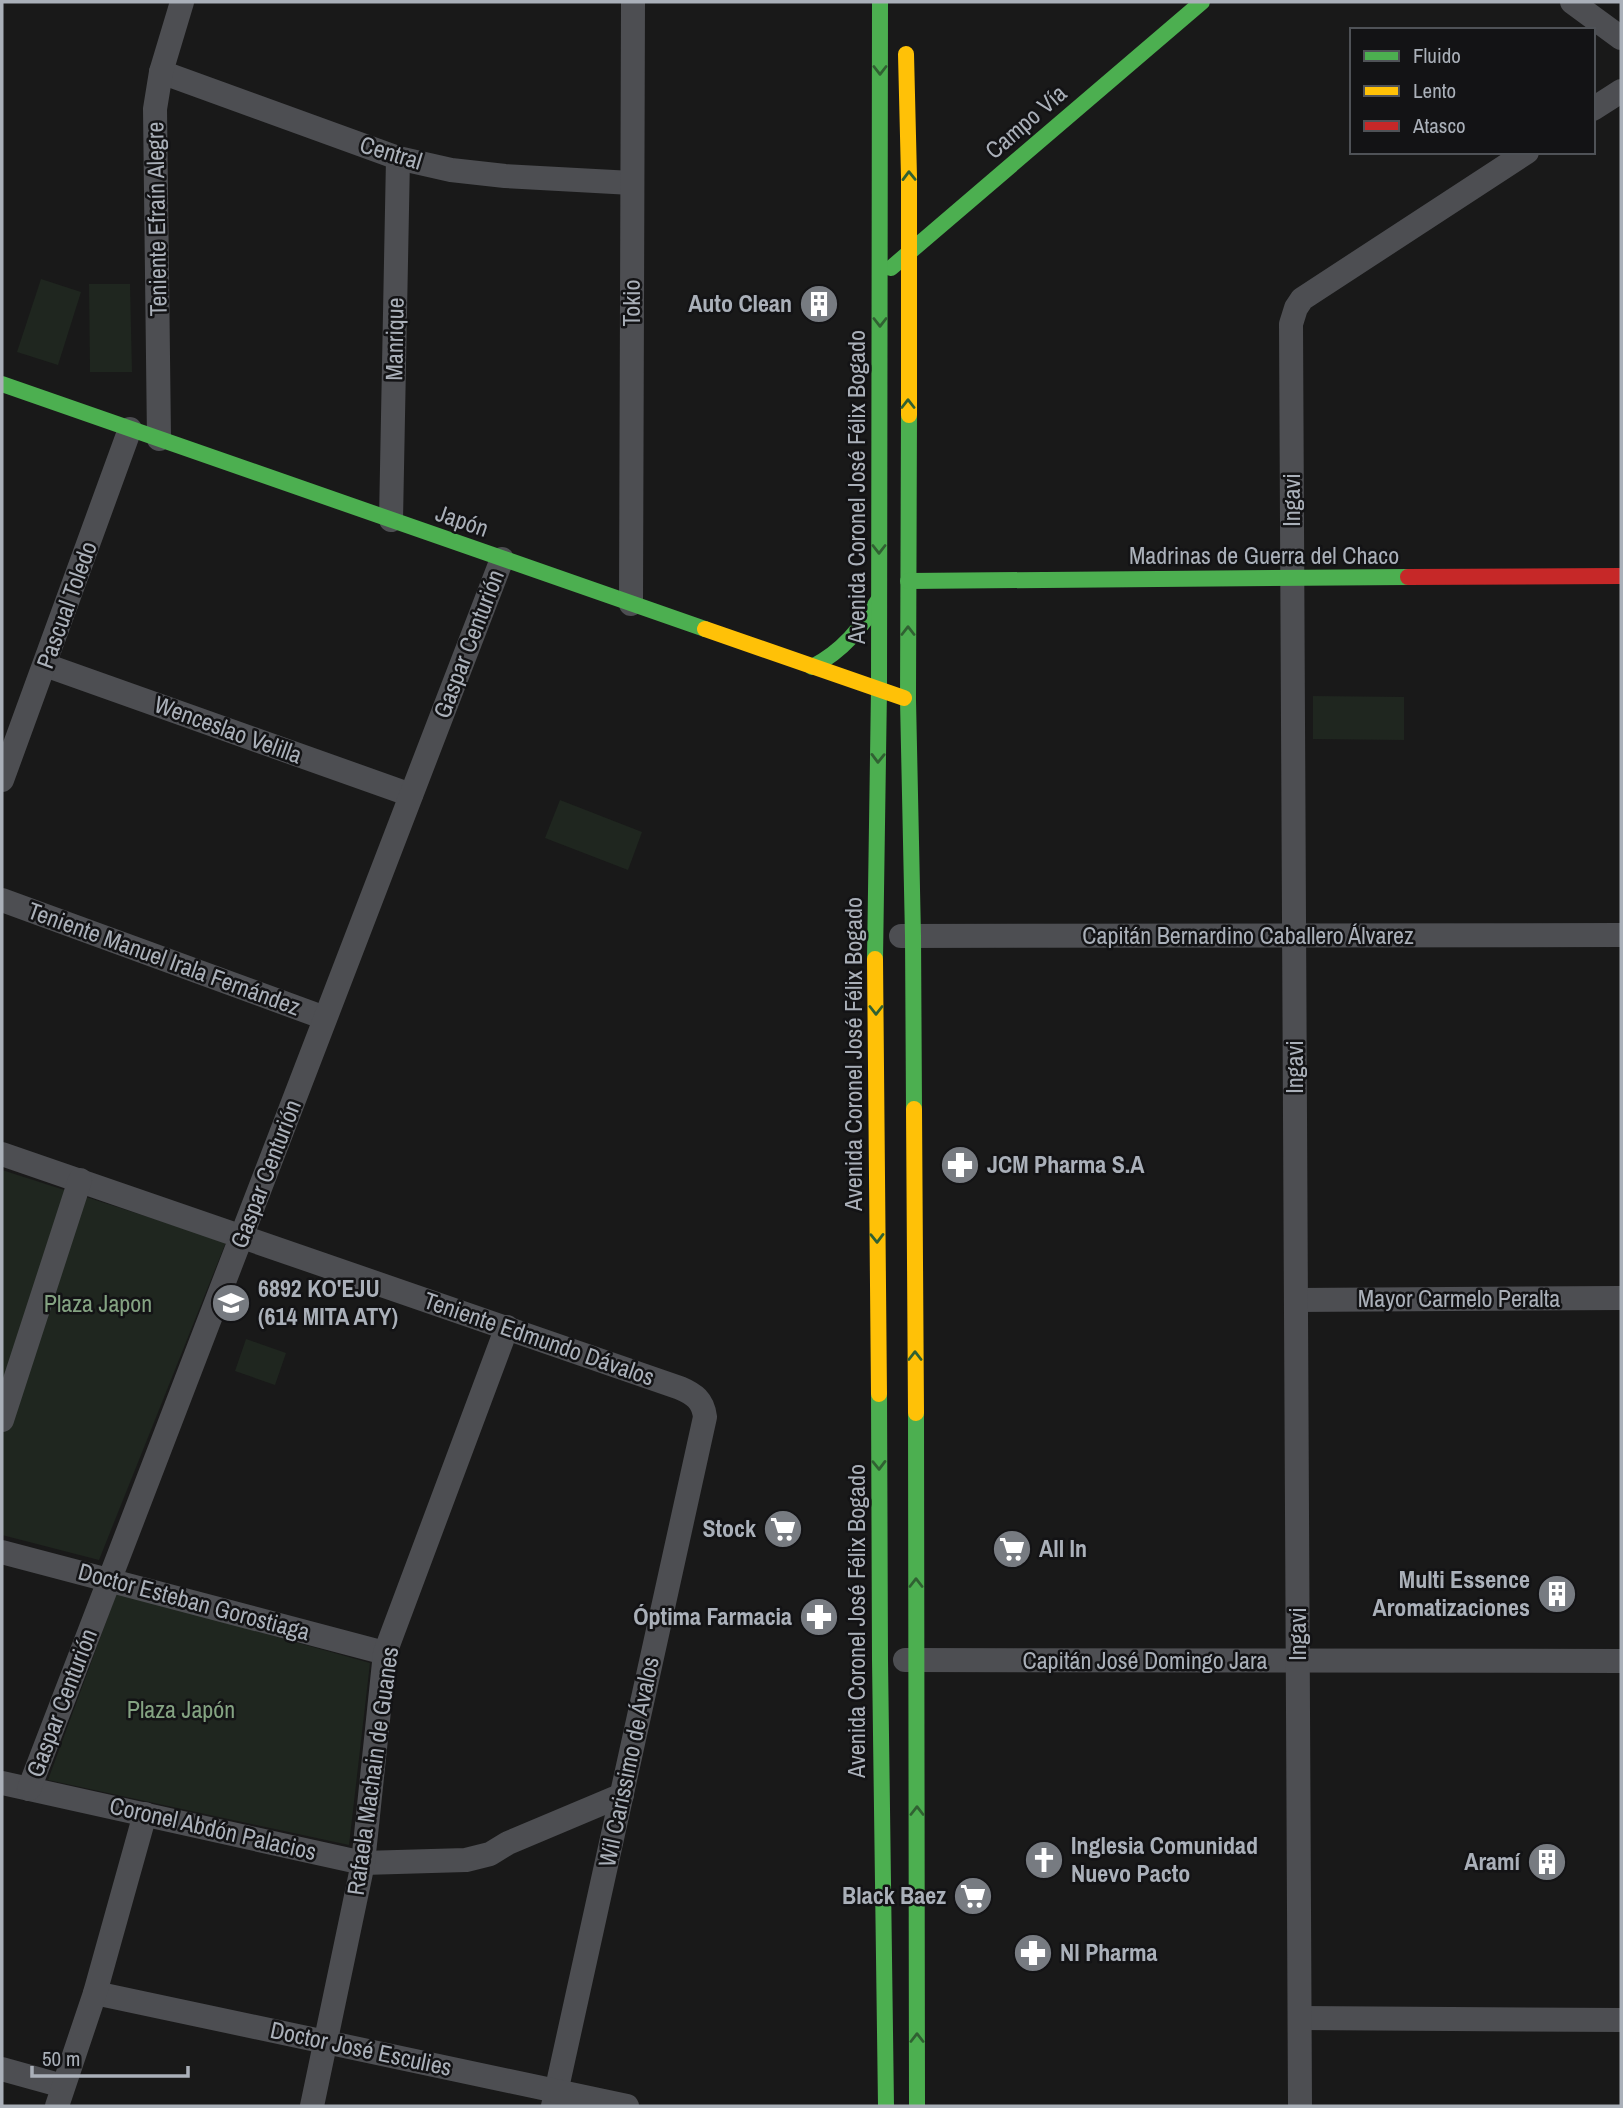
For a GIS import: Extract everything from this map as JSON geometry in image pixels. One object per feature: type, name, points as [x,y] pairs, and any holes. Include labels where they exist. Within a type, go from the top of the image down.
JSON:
[{"type":"main road","name":"Avenida Coronel José Félix Bogado","points":[[880,2],[876,936],[880,1660],[886,2106]]},
{"type":"main road","name":"Campo Vía","points":[[880,277],[1202,2]]},
{"type":"main road","name":"Avenida Coronel José Félix Bogado","points":[[906,36],[908,699],[913,936],[917,1660],[917,2106]]},
{"type":"main road","name":"Japón","points":[[2,384],[908,699]]},
{"type":"main road","name":"Madrinas de Guerra del Chaco","points":[[908,581],[1621,576]]},
{"type":"main road","points":[[811,667],[832,656],[853,638],[879,599]]},
{"type":"street","name":"Teniente Efraín Alegre","points":[[159,439],[155,109],[161,72],[182,2]]},
{"type":"street","name":"Tokio","points":[[631,604],[633,2]]},
{"type":"street","points":[[1572,2],[1621,38]]},
{"type":"street","name":"Central","points":[[161,72],[398,158],[451,170],[505,176],[632,183]]},
{"type":"street","points":[[1595,108],[1621,91]]},
{"type":"street","name":"Ingavi","points":[[1300,2106],[1291,324],[1302,299],[1524,154]]},
{"type":"street","name":"Manrique","points":[[391,520],[398,158]]},
{"type":"street","name":"Pascual Toledo","points":[[2,780],[130,429]]},
{"type":"street","name":"Gaspar Centurión","points":[[29,1788],[502,559]]},
{"type":"street","name":"Wenceslao Velilla","points":[[45,665],[411,795]]},
{"type":"street","name":"Teniente Manuel Irala Fernández","points":[[2,900],[326,1018]]},
{"type":"street","name":"Capitán Bernardino Caballero Álvarez","points":[[876,936],[1621,935]]},
{"type":"street","name":"Teniente Edmundo Dávalos","points":[[2,1154],[680,1388],[696,1396],[704,1408],[705,1417]]},
{"type":"street","points":[[2,1420],[80,1180]]},
{"type":"street","name":"Mayor Carmelo Peralta","points":[[1296,1300],[1621,1298]]},
{"type":"street","name":"Rafaela Machain de Guanes","points":[[312,2106],[363,1863],[385,1653],[507,1327]]},
{"type":"street","name":"Wil Carissimo de Ávalos","points":[[555,2099],[705,1417]]},
{"type":"street","name":"Doctor Esteban Gorostiaga","points":[[2,1552],[385,1653]]},
{"type":"street","name":"Capitán José Domingo Jara","points":[[880,1660],[1621,1661]]},
{"type":"street","name":"Coronel Abdón Palacios","points":[[2,1783],[363,1863],[466,1860],[490,1854],[508,1843],[622,1795]]},
{"type":"street","points":[[2,2069],[60,2096],[94,1993],[145,1814]]},
{"type":"street","name":"Doctor José Esculies","points":[[94,1993],[325,2042],[555,2099],[627,2106]]},
{"type":"street","points":[[1300,2018],[1621,2020]]},
{"type":"green space","points":[[41,279],[81,292],[58,365],[17,352]]},
{"type":"green space","points":[[89,284],[130,284],[132,372],[90,372]]},
{"type":"green space","points":[[1313,696],[1404,697],[1404,740],[1313,739]]},
{"type":"green space","points":[[560,800],[642,832],[628,870],[545,838]]},
{"type":"green space","name":"Plaza Japon","points":[[2,1170],[226,1242],[99,1560],[2,1535]]},
{"type":"green space","points":[[246,1339],[286,1353],[275,1385],[235,1371]]},
{"type":"green space","name":"Plaza Japón","points":[[117,1592],[370,1663],[349,1845],[48,1780]]},
{"type":"traffic: fast","points":[[875,959],[879,690],[880,2]]},
{"type":"traffic: fast","points":[[891,268],[1202,2]]},
{"type":"traffic: fast","points":[[2,384],[705,629]]},
{"type":"traffic: fast","points":[[909,415],[908,700],[914,1109]]},
{"type":"traffic: fast","points":[[908,581],[1408,577]]},
{"type":"traffic: fast","points":[[812,667],[833,654],[850,638],[879,599]]},
{"type":"traffic: fast","points":[[879,1394],[886,2106]]},
{"type":"traffic: fast","points":[[916,1413],[917,2106]]},
{"type":"traffic: slow","points":[[906,54],[909,415]]},
{"type":"traffic: slow","points":[[705,629],[904,698]]},
{"type":"traffic: slow","points":[[875,959],[879,1394]]},
{"type":"traffic: slow","points":[[914,1109],[916,1413]]},
{"type":"traffic: jam","points":[[1408,577],[1621,576]]},
{"type":"place","name":"Auto Clean","points":[[819,304]]},
{"type":"place","name":"JCM Pharma S.A","points":[[960,1165]]},
{"type":"place","name":"6892 KO'EJU (614 MITA ATY)","points":[[231,1303]]},
{"type":"place","name":"Stock","points":[[783,1529]]},
{"type":"place","name":"All In","points":[[1012,1549]]},
{"type":"place","name":"Multi Essence Aromatizaciones","points":[[1557,1594]]},
{"type":"place","name":"Óptima Farmacia","points":[[819,1617]]},
{"type":"place","name":"Inglesia Comunidad Nuevo Pacto","points":[[1044,1860]]},
{"type":"place","name":"Aramí","points":[[1547,1862]]},
{"type":"place","name":"Black Baez","points":[[973,1896]]},
{"type":"place","name":"Nl Pharma","points":[[1033,1953]]}]
